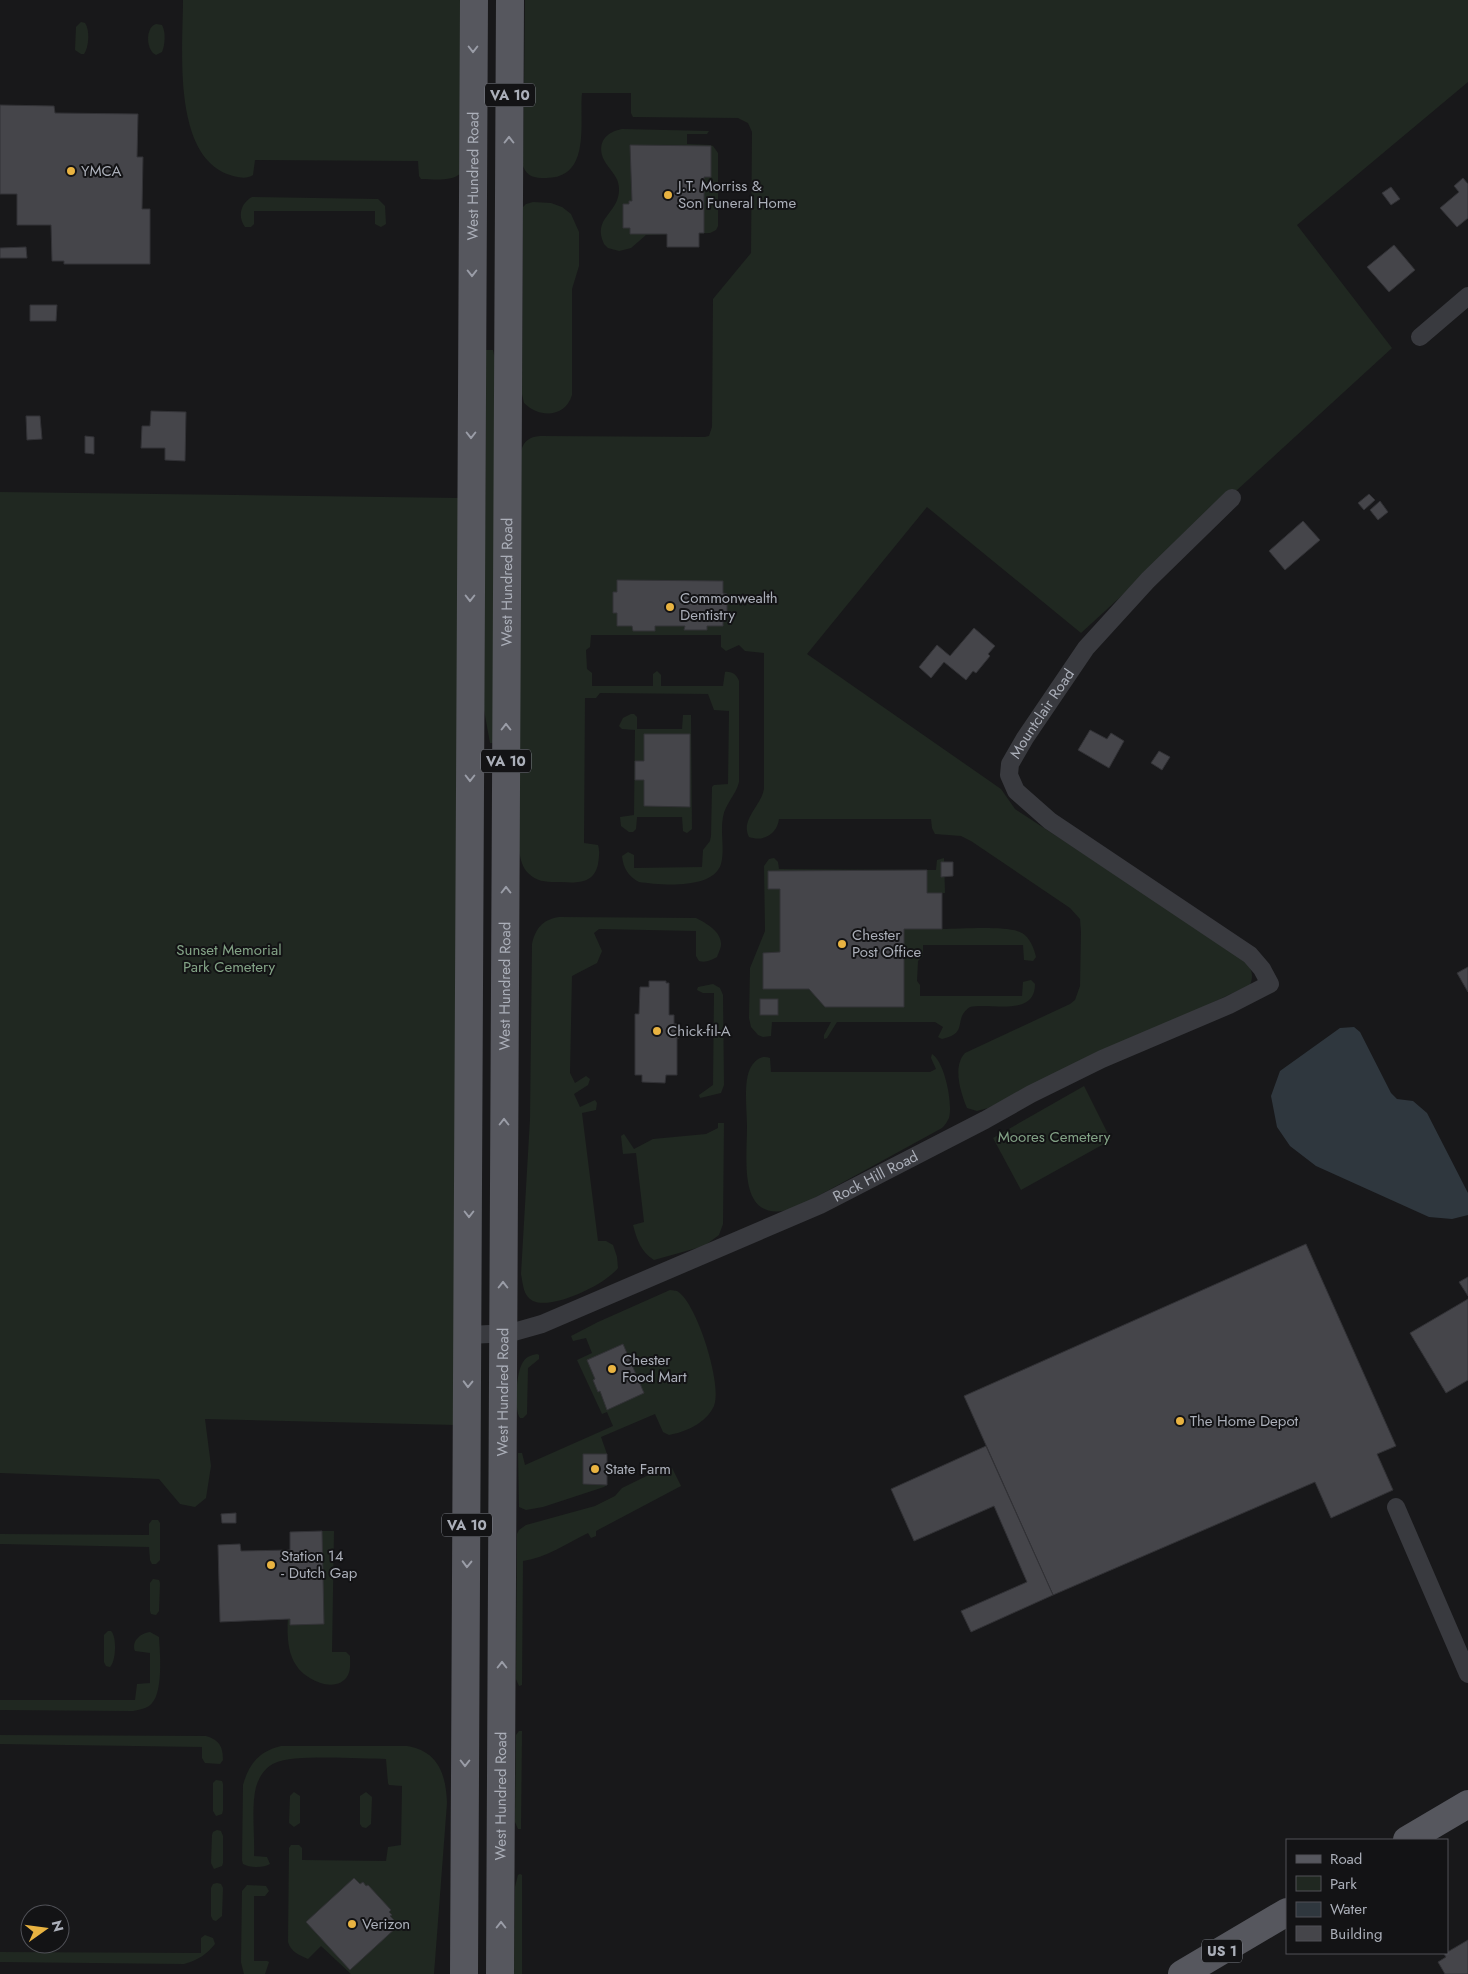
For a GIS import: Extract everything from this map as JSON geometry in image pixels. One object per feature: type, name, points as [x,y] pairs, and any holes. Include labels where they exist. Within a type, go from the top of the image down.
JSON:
[{"type":"main road","name":"West Hundred Road","points":[[464,1974],[469,1336],[474,0]]},
{"type":"main road","name":"West Hundred Road","points":[[500,1974],[510,0]]},
{"type":"main road","points":[[1410,1839],[1468,1804]]},
{"type":"main road","name":"US 1","points":[[1182,1974],[1286,1913]]},
{"type":"street","points":[[1420,337],[1468,296]]},
{"type":"street","name":"Mountclair Road","points":[[1232,498],[1148,580],[1086,648],[1025,738],[1010,764],[1009,775],[1016,791],[1050,821],[1250,955],[1270,984]]},
{"type":"street","name":"Rock Hill Road","points":[[469,1336],[503,1334],[542,1324],[820,1205],[985,1120],[1031,1094],[1102,1060],[1230,1005],[1270,984]]},
{"type":"street","points":[[1396,1507],[1468,1674]]},
{"type":"green space","points":[[183,0],[464,0],[461,173],[448,179],[421,179],[418,161],[255,160],[253,175],[250,177],[240,178],[227,174],[209,162],[197,144],[189,122],[182,70]]},
{"type":"green space","points":[[525,0],[1468,0],[1468,82],[1297,225],[1392,348],[1081,633],[927,507],[807,654],[1001,789],[1015,809],[1242,957],[1251,970],[1250,985],[988,1108],[977,1111],[967,1108],[960,1088],[958,1073],[961,1059],[965,1053],[1075,1000],[1080,986],[1080,919],[1070,908],[971,841],[961,836],[935,834],[931,819],[779,819],[776,829],[769,836],[760,838],[749,837],[747,825],[764,789],[764,653],[745,651],[739,645],[726,651],[721,647],[721,635],[591,635],[590,647],[586,650],[587,669],[592,673],[592,686],[653,686],[653,674],[657,671],[661,675],[661,686],[723,686],[725,672],[736,675],[739,681],[739,782],[724,812],[722,823],[722,858],[716,872],[708,878],[685,884],[639,882],[627,872],[622,856],[628,852],[634,855],[634,868],[702,867],[703,850],[710,841],[711,836],[712,787],[714,785],[728,784],[729,711],[714,710],[708,694],[600,693],[596,698],[585,698],[584,843],[598,845],[599,857],[596,871],[589,879],[584,881],[548,882],[532,876],[526,871],[519,852],[521,451],[528,440],[540,436],[709,436],[712,427],[713,299],[751,253],[752,132],[748,123],[738,118],[633,117],[631,113],[631,93],[582,93],[580,147],[577,159],[570,169],[560,176],[545,178],[529,175],[523,166]]},
{"type":"green space","points":[[81,22],[87,26],[88,34],[87,47],[84,54],[75,50],[76,27]]},
{"type":"green space","points":[[156,24],[162,25],[165,38],[162,52],[156,55],[149,46],[148,37],[150,29]]},
{"type":"green space","name":"J.T. Morriss & Son Funeral Home","points":[[616,130],[709,131],[707,134],[687,134],[687,144],[710,145],[718,153],[718,226],[716,230],[710,233],[646,235],[631,248],[619,251],[608,248],[604,244],[601,228],[618,199],[619,186],[604,160],[601,148],[607,136]]},
{"type":"green space","points":[[252,197],[378,199],[385,206],[386,224],[381,227],[375,224],[375,211],[254,211],[254,224],[251,227],[245,227],[241,219],[241,210]]},
{"type":"green space","points":[[533,202],[551,203],[562,207],[571,214],[579,232],[579,266],[572,289],[572,395],[569,403],[564,408],[558,412],[551,413],[544,413],[530,408],[524,403],[522,394],[523,207]]},
{"type":"green space","points":[[486,350],[493,350],[499,379],[498,743],[490,743],[484,710]]},
{"type":"green space","name":"Sunset Memorial Park Cemetery","points":[[0,492],[459,498],[457,1425],[205,1419],[211,1466],[206,1498],[195,1507],[180,1504],[159,1479],[0,1473]]},
{"type":"green space","points":[[631,714],[637,717],[637,729],[682,729],[683,715],[691,715],[692,829],[687,833],[683,831],[682,817],[637,817],[636,829],[633,832],[629,832],[621,826],[620,817],[634,815],[635,730],[622,729],[619,726],[623,718]]},
{"type":"green space","name":"Chester Post Office","points":[[774,858],[778,862],[779,869],[936,870],[937,860],[944,858],[945,893],[942,893],[942,929],[996,928],[1016,931],[1022,933],[1029,940],[1036,957],[1033,961],[1024,960],[1023,945],[923,945],[923,956],[918,961],[917,981],[920,985],[920,996],[1022,996],[1023,982],[1031,980],[1035,984],[1033,995],[1028,1001],[1020,1005],[970,1007],[962,1016],[956,1033],[942,1039],[938,1037],[943,1027],[935,1022],[837,1022],[827,1038],[824,1039],[824,1035],[831,1022],[772,1022],[771,1036],[763,1037],[758,1035],[751,1027],[749,1018],[750,968],[765,931],[764,866],[769,859]]},
{"type":"green space","points":[[559,917],[696,918],[709,925],[716,932],[721,940],[721,945],[717,957],[702,962],[696,956],[696,931],[599,929],[594,933],[602,951],[597,963],[572,976],[570,1073],[575,1083],[586,1076],[590,1079],[588,1085],[574,1094],[580,1107],[595,1100],[597,1103],[596,1110],[582,1113],[598,1241],[606,1241],[613,1245],[618,1268],[602,1281],[578,1294],[566,1299],[542,1303],[533,1301],[527,1296],[521,1274],[530,1119],[532,944],[538,929],[544,923]]},
{"type":"green space","points":[[713,984],[720,988],[723,995],[724,1085],[721,1093],[700,1098],[699,1095],[713,1085],[714,993],[703,993],[697,990],[698,987]]},
{"type":"green space","points":[[932,1054],[941,1065],[949,1094],[949,1118],[942,1128],[798,1207],[778,1211],[764,1209],[755,1201],[747,1174],[746,1096],[747,1079],[751,1067],[757,1060],[762,1057],[770,1058],[771,1072],[930,1072],[936,1069],[931,1058]]},
{"type":"green space","name":"Moores Cemetery","points":[[1084,1086],[1111,1140],[1021,1190],[993,1138]]},
{"type":"green space","points":[[718,1123],[724,1123],[723,1224],[719,1235],[704,1246],[654,1260],[640,1245],[633,1225],[644,1222],[636,1153],[623,1154],[621,1136],[624,1134],[634,1149],[653,1139],[706,1134],[718,1128]]},
{"type":"green space","points":[[670,1290],[677,1291],[685,1298],[700,1327],[706,1345],[712,1364],[716,1396],[714,1406],[710,1412],[695,1426],[675,1434],[669,1435],[663,1432],[655,1414],[601,1437],[607,1454],[583,1454],[583,1484],[607,1485],[543,1507],[526,1510],[519,1507],[518,1453],[522,1453],[525,1465],[613,1426],[607,1412],[602,1414],[577,1360],[592,1353],[586,1338],[573,1341],[571,1336]]},
{"type":"green space","points":[[537,1354],[539,1359],[528,1368],[527,1414],[520,1418],[516,1399],[519,1374],[524,1360],[529,1356]]},
{"type":"green space","points":[[667,1466],[672,1468],[681,1486],[596,1531],[596,1536],[591,1538],[588,1533],[548,1553],[523,1561],[522,1685],[519,1686],[516,1679],[517,1534],[519,1530],[526,1525],[595,1506],[615,1496],[622,1488]]},
{"type":"green space","points":[[152,1520],[158,1520],[160,1523],[160,1560],[156,1564],[152,1564],[150,1560],[149,1547],[0,1544],[0,1534],[149,1535],[149,1524]]},
{"type":"green space","points":[[322,1531],[334,1531],[332,1652],[346,1652],[350,1656],[348,1675],[343,1681],[329,1685],[314,1680],[300,1671],[289,1649],[288,1639],[290,1570]]},
{"type":"green space","points":[[153,1579],[159,1580],[160,1583],[159,1611],[156,1615],[151,1614],[150,1611],[150,1583]]},
{"type":"green space","points":[[111,1631],[113,1634],[115,1643],[114,1660],[110,1667],[106,1666],[104,1662],[104,1635]]},
{"type":"green space","points":[[150,1632],[159,1637],[160,1674],[157,1693],[154,1701],[149,1706],[133,1711],[0,1710],[0,1700],[135,1700],[137,1684],[150,1683],[150,1653],[135,1651],[134,1644],[140,1636]]},
{"type":"green space","points":[[519,1731],[522,1731],[521,1829],[518,1829],[515,1822],[516,1735]]},
{"type":"green space","points":[[0,1735],[206,1736],[214,1739],[219,1744],[223,1760],[220,1764],[205,1763],[202,1758],[202,1747],[0,1744]]},
{"type":"green space","points":[[281,1746],[407,1746],[426,1753],[438,1765],[445,1783],[447,1803],[434,1974],[351,1974],[321,1946],[308,1959],[293,1951],[288,1942],[289,1848],[291,1845],[299,1845],[302,1848],[302,1860],[386,1861],[388,1847],[401,1845],[402,1786],[389,1785],[386,1759],[312,1758],[284,1760],[271,1765],[257,1783],[253,1812],[254,1856],[267,1857],[270,1864],[261,1867],[246,1865],[243,1864],[242,1860],[243,1785],[245,1777],[256,1759],[267,1751]]},
{"type":"green space","points":[[216,1780],[222,1781],[223,1784],[223,1810],[222,1814],[216,1816],[213,1811],[213,1783]]},
{"type":"green space","points":[[294,1792],[300,1796],[300,1823],[294,1827],[289,1823],[290,1796]]},
{"type":"green space","points":[[366,1792],[372,1797],[371,1824],[366,1828],[360,1824],[360,1796]]},
{"type":"green space","points":[[217,1830],[221,1831],[223,1836],[223,1863],[222,1866],[214,1869],[211,1863],[212,1835]]},
{"type":"green space","points":[[518,1875],[522,1875],[522,1974],[514,1974],[515,1887]]},
{"type":"green space","points":[[213,1884],[221,1884],[223,1888],[222,1916],[216,1921],[211,1916],[211,1888]]},
{"type":"green space","points":[[247,1885],[266,1886],[269,1891],[265,1896],[254,1896],[254,1961],[269,1962],[265,1974],[244,1974],[241,1962],[242,1891]]},
{"type":"green space","points":[[205,1935],[213,1938],[215,1944],[201,1957],[184,1964],[0,1962],[0,1952],[20,1952],[20,1954],[201,1953],[201,1938]]},
{"type":"water","points":[[1354,1027],[1360,1032],[1391,1093],[1397,1099],[1413,1101],[1427,1113],[1468,1193],[1468,1215],[1452,1219],[1429,1217],[1316,1166],[1290,1146],[1277,1127],[1271,1096],[1280,1071],[1340,1028]]},
{"type":"building","name":"YMCA","points":[[0,105],[54,106],[55,113],[138,114],[137,157],[143,157],[142,209],[150,209],[150,264],[64,264],[64,261],[52,261],[51,225],[17,225],[17,194],[0,194]]},
{"type":"building","name":"J.T. Morriss & Son Funeral Home","points":[[630,145],[711,146],[711,177],[704,177],[704,233],[699,233],[699,247],[667,247],[667,234],[630,234],[630,228],[623,228],[623,204],[629,204],[629,201],[632,201]]},
{"type":"building","points":[[1463,178],[1468,184],[1468,218],[1457,227],[1440,208],[1459,192],[1454,186]]},
{"type":"building","points":[[1391,187],[1400,199],[1391,205],[1382,193]]},
{"type":"building","points":[[1394,245],[1415,270],[1389,292],[1367,267]]},
{"type":"building","points":[[26,247],[27,258],[0,258],[0,248]]},
{"type":"building","points":[[30,305],[57,305],[56,321],[30,321]]},
{"type":"building","points":[[151,411],[186,412],[185,461],[165,460],[165,448],[141,448],[142,426],[150,426]]},
{"type":"building","points":[[26,416],[40,416],[42,439],[27,440]]},
{"type":"building","points":[[85,436],[94,437],[94,454],[85,453]]},
{"type":"building","points":[[1369,494],[1375,500],[1364,510],[1358,503]]},
{"type":"building","points":[[1380,501],[1388,512],[1378,520],[1370,510]]},
{"type":"building","points":[[1303,521],[1320,540],[1285,570],[1269,551]]},
{"type":"building","name":"Commonwealth Dentistry","points":[[617,580],[723,581],[723,593],[727,594],[727,614],[723,614],[723,626],[707,626],[707,630],[684,630],[685,626],[655,626],[655,631],[633,631],[632,626],[617,626],[617,613],[613,613],[613,592],[617,592]]},
{"type":"building","points":[[974,628],[995,646],[988,654],[990,656],[976,673],[973,671],[966,680],[944,662],[931,678],[919,667],[937,645],[950,656]]},
{"type":"building","points":[[1090,730],[1107,739],[1111,733],[1124,741],[1109,768],[1078,750]]},
{"type":"building","points":[[644,734],[690,734],[690,807],[644,806],[644,780],[635,780],[635,761],[644,761]]},
{"type":"building","points":[[1159,751],[1170,757],[1162,770],[1151,763]]},
{"type":"building","points":[[941,862],[953,862],[953,876],[941,877]]},
{"type":"building","name":"Chester Post Office","points":[[927,870],[927,893],[942,893],[942,929],[904,929],[904,1007],[825,1007],[809,989],[763,989],[763,953],[780,952],[780,889],[768,889],[768,871]]},
{"type":"building","points":[[1468,967],[1468,992],[1457,973]]},
{"type":"building","name":"Chick-fil-A","points":[[649,981],[666,981],[666,983],[669,983],[669,1015],[674,1015],[674,1024],[679,1024],[677,1075],[666,1075],[665,1083],[642,1082],[642,1075],[635,1075],[635,1014],[639,1014],[640,987],[649,987]]},
{"type":"building","points":[[760,999],[778,999],[778,1015],[760,1015]]},
{"type":"building","name":"The Home Depot","points":[[1306,1244],[1396,1446],[1377,1454],[1393,1490],[1331,1518],[1315,1482],[1053,1595],[964,1396]]},
{"type":"building","points":[[1468,1277],[1468,1296],[1459,1282]]},
{"type":"building","points":[[1468,1299],[1468,1380],[1446,1393],[1410,1333]]},
{"type":"building","name":"Chester Food Mart","points":[[623,1344],[644,1393],[607,1410],[600,1391],[598,1392],[593,1380],[595,1379],[587,1360]]},
{"type":"building","points":[[986,1446],[1053,1595],[971,1632],[961,1611],[1027,1582],[994,1506],[914,1541],[891,1489]]},
{"type":"building","name":"State Farm","points":[[583,1454],[607,1454],[607,1485],[583,1484]]},
{"type":"building","points":[[236,1513],[236,1523],[222,1523],[221,1514]]},
{"type":"building","name":"Station 14 - Dutch Gap","points":[[322,1531],[324,1624],[290,1625],[290,1619],[220,1622],[218,1545],[240,1544],[241,1551],[290,1550],[290,1532]]},
{"type":"building","name":"Verizon","points":[[354,1878],[360,1884],[363,1882],[366,1886],[368,1885],[391,1910],[389,1912],[392,1915],[390,1916],[399,1925],[350,1970],[306,1922]]},
{"type":"building","points":[[1468,1940],[1468,1974],[1445,1974],[1438,1962],[1446,1957],[1444,1954],[1448,1954],[1448,1952]]},
{"type":"place","name":"YMCA","points":[[71,171]]},
{"type":"place","name":"J.T. Morriss & Son Funeral Home","points":[[668,195]]},
{"type":"place","name":"Commonwealth Dentistry","points":[[670,607]]},
{"type":"place","name":"Chester Post Office","points":[[842,944]]},
{"type":"place","name":"Chick-fil-A","points":[[657,1031]]},
{"type":"place","name":"Chester Food Mart","points":[[612,1369]]},
{"type":"place","name":"The Home Depot","points":[[1180,1421]]},
{"type":"place","name":"State Farm","points":[[595,1469]]},
{"type":"place","name":"Station 14 - Dutch Gap","points":[[271,1565]]},
{"type":"place","name":"Verizon","points":[[352,1924]]}]
